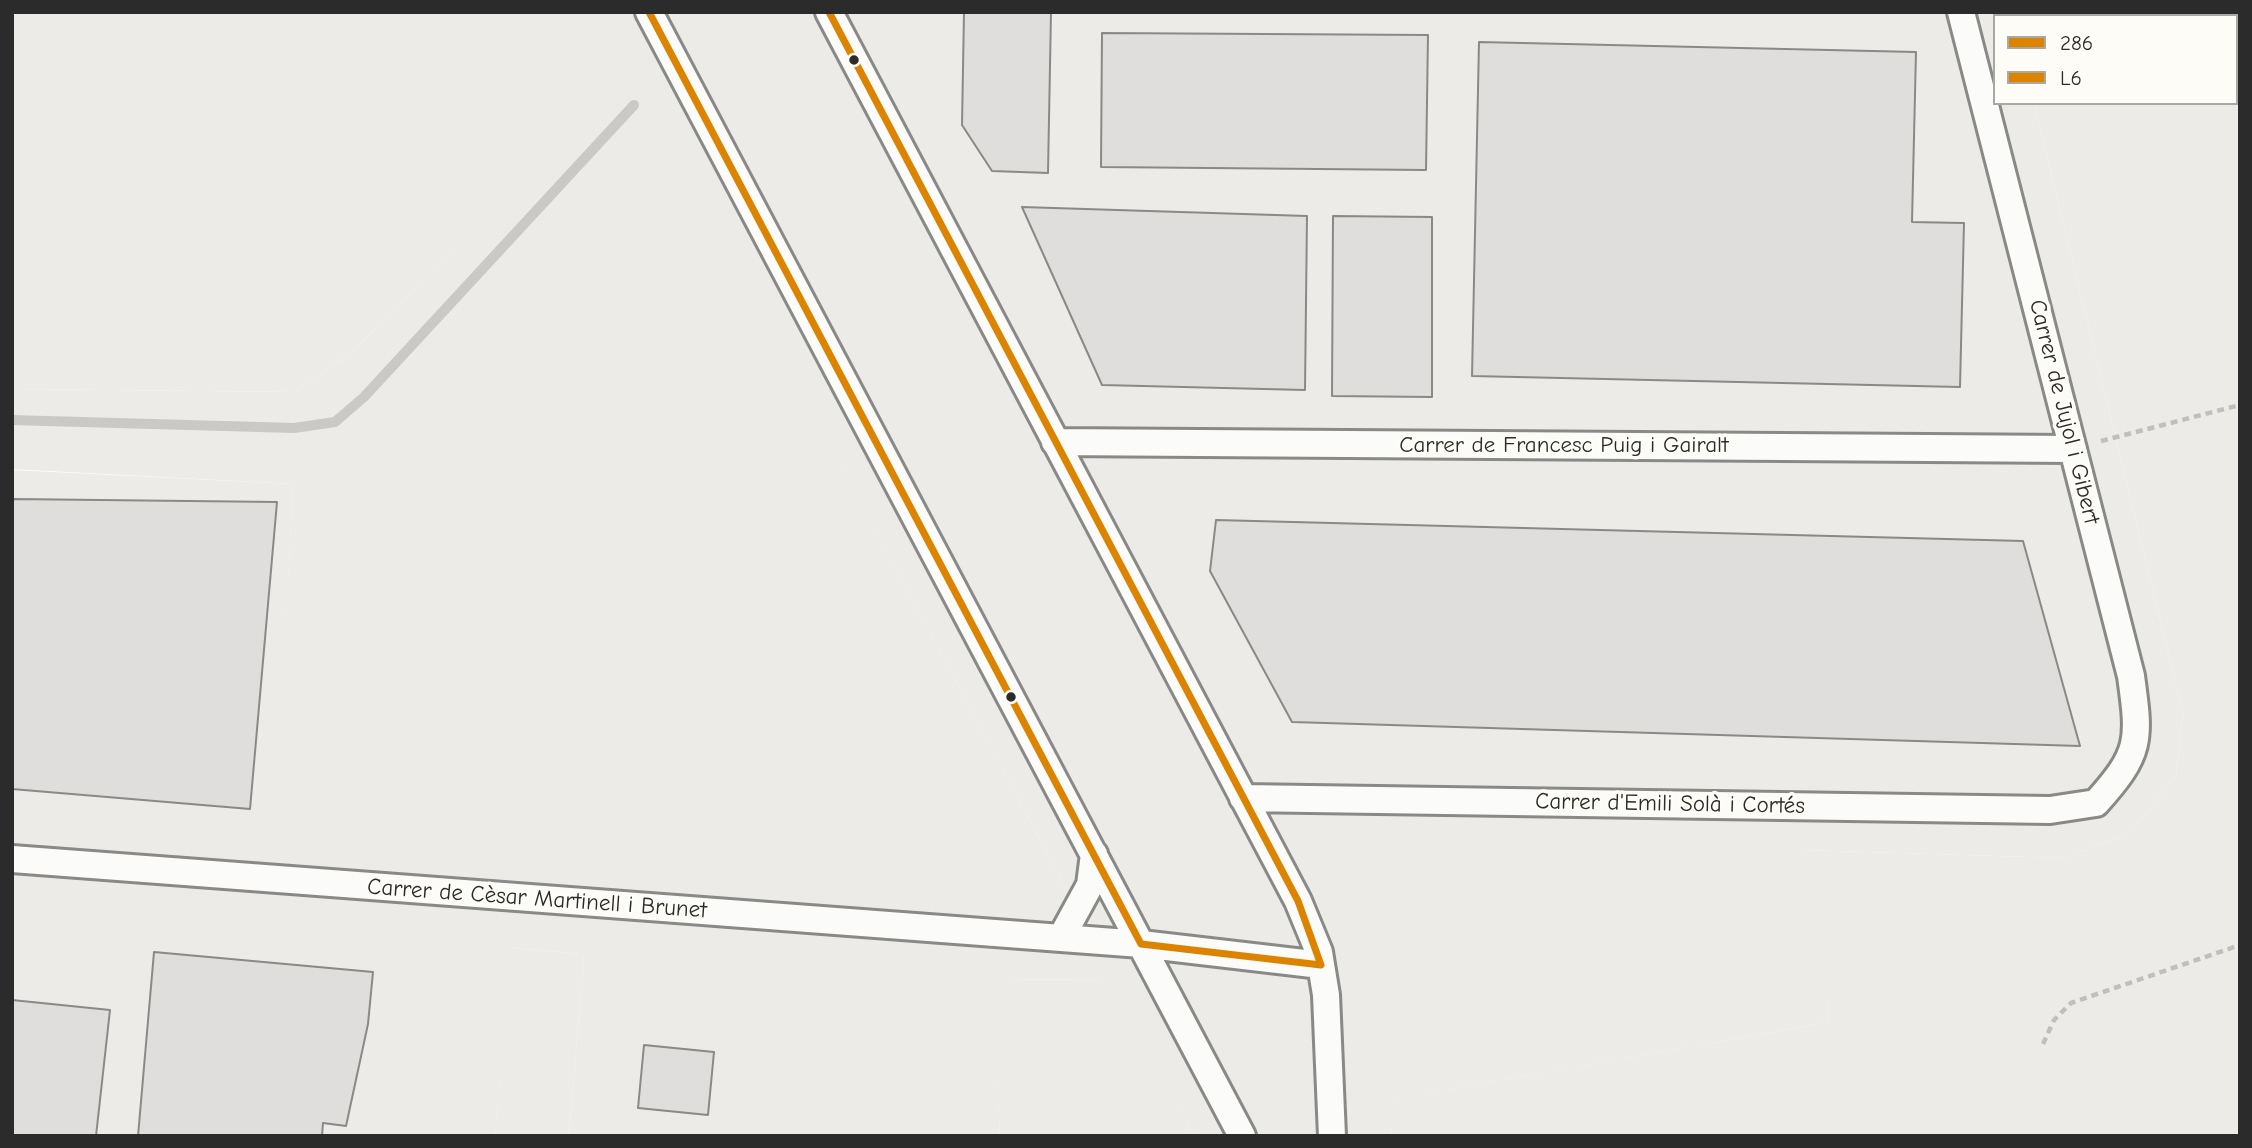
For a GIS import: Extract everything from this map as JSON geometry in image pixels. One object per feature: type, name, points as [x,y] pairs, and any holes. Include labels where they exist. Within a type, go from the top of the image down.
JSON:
[{"type":"street","points":[[649,12],[1242,1136]]},
{"type":"street","points":[[829,12],[1298,901],[1321,965],[1326,995],[1332,1136]]},
{"type":"street","name":"Carrer de Jujol i Gibert","points":[[1961,12],[2131,676],[2138,729],[2125,771],[2096,803]]},
{"type":"street","name":"Carrer de Francesc Puig i Gairalt","points":[[1055,442],[2073,449]]},
{"type":"street","name":"Carrer d'Emili Solà i Cortés","points":[[1243,798],[2050,810],[2096,803]]},
{"type":"street","points":[[1061,938],[1090,885],[1094,854]]},
{"type":"street","name":"Carrer de Cèsar Martinell i Brunet","points":[[12,859],[1141,944],[1321,965]]},
{"type":"path","points":[[2073,449],[2191,415],[2240,405]]},
{"type":"path","points":[[2043,1044],[2054,1020],[2071,1003],[2240,945]]},
{"type":"shaded area","points":[[12,12],[2011,12],[1993,14],[1993,105],[2034,105],[2183,714],[2176,777],[2129,834],[2064,858],[1801,850],[1830,1022],[1390,1100],[1392,1136],[1194,1136],[1112,979],[993,980],[1000,1136],[569,1136],[584,954],[512,948],[495,1136],[12,1136],[12,470],[293,484],[276,832],[1066,889],[631,67],[357,347],[296,392],[12,389]]},
{"type":"shaded area","points":[[672,12],[799,12],[1273,906],[1272,920],[1252,928],[1182,918],[1154,912],[1142,899]]},
{"type":"shaded area","points":[[2240,12],[2240,1136],[1392,1136],[1389,1100],[1830,1022],[1800,850],[2064,858],[2129,834],[2176,777],[2183,714],[2034,105],[2238,105],[2238,14],[2012,14]]},
{"type":"shaded area","points":[[631,66],[1066,889],[1034,909],[275,832],[293,484],[12,469],[12,389],[296,392],[357,347]]},
{"type":"shaded area","points":[[511,948],[584,954],[569,1136],[495,1136]]},
{"type":"shaded area","points":[[1113,979],[1194,1136],[1000,1136],[992,980]]},
{"type":"shaded area","points":[[1259,1007],[1311,1015],[1316,1136],[1262,1136],[1207,1018],[1232,1009]]},
{"type":"building","points":[[964,12],[1051,12],[1048,173],[992,171],[962,125]]},
{"type":"building","points":[[1102,33],[1428,35],[1426,170],[1101,167]]},
{"type":"building","points":[[1479,42],[1916,52],[1912,222],[1964,223],[1960,387],[1472,376]]},
{"type":"building","points":[[1022,207],[1307,216],[1305,390],[1102,385]]},
{"type":"building","points":[[1333,216],[1432,217],[1432,397],[1332,396]]},
{"type":"building","points":[[12,499],[277,502],[250,809],[12,789]]},
{"type":"building","points":[[1216,520],[2023,541],[2080,746],[1292,722],[1210,571]]},
{"type":"building","points":[[154,952],[373,972],[368,1024],[346,1126],[323,1123],[322,1136],[138,1136]]},
{"type":"building","points":[[12,1000],[110,1010],[96,1136],[12,1136]]},
{"type":"building","points":[[644,1045],[714,1052],[708,1115],[638,1108]]},
{"type":"waterway","points":[[12,420],[294,428],[335,422],[364,397],[634,105]]},
{"type":"transit line","name":"L6","points":[[649,12],[1011,698]]},
{"type":"transit line","name":"286","points":[[829,12],[1298,901],[1321,965],[1141,944],[1011,698]]}]
